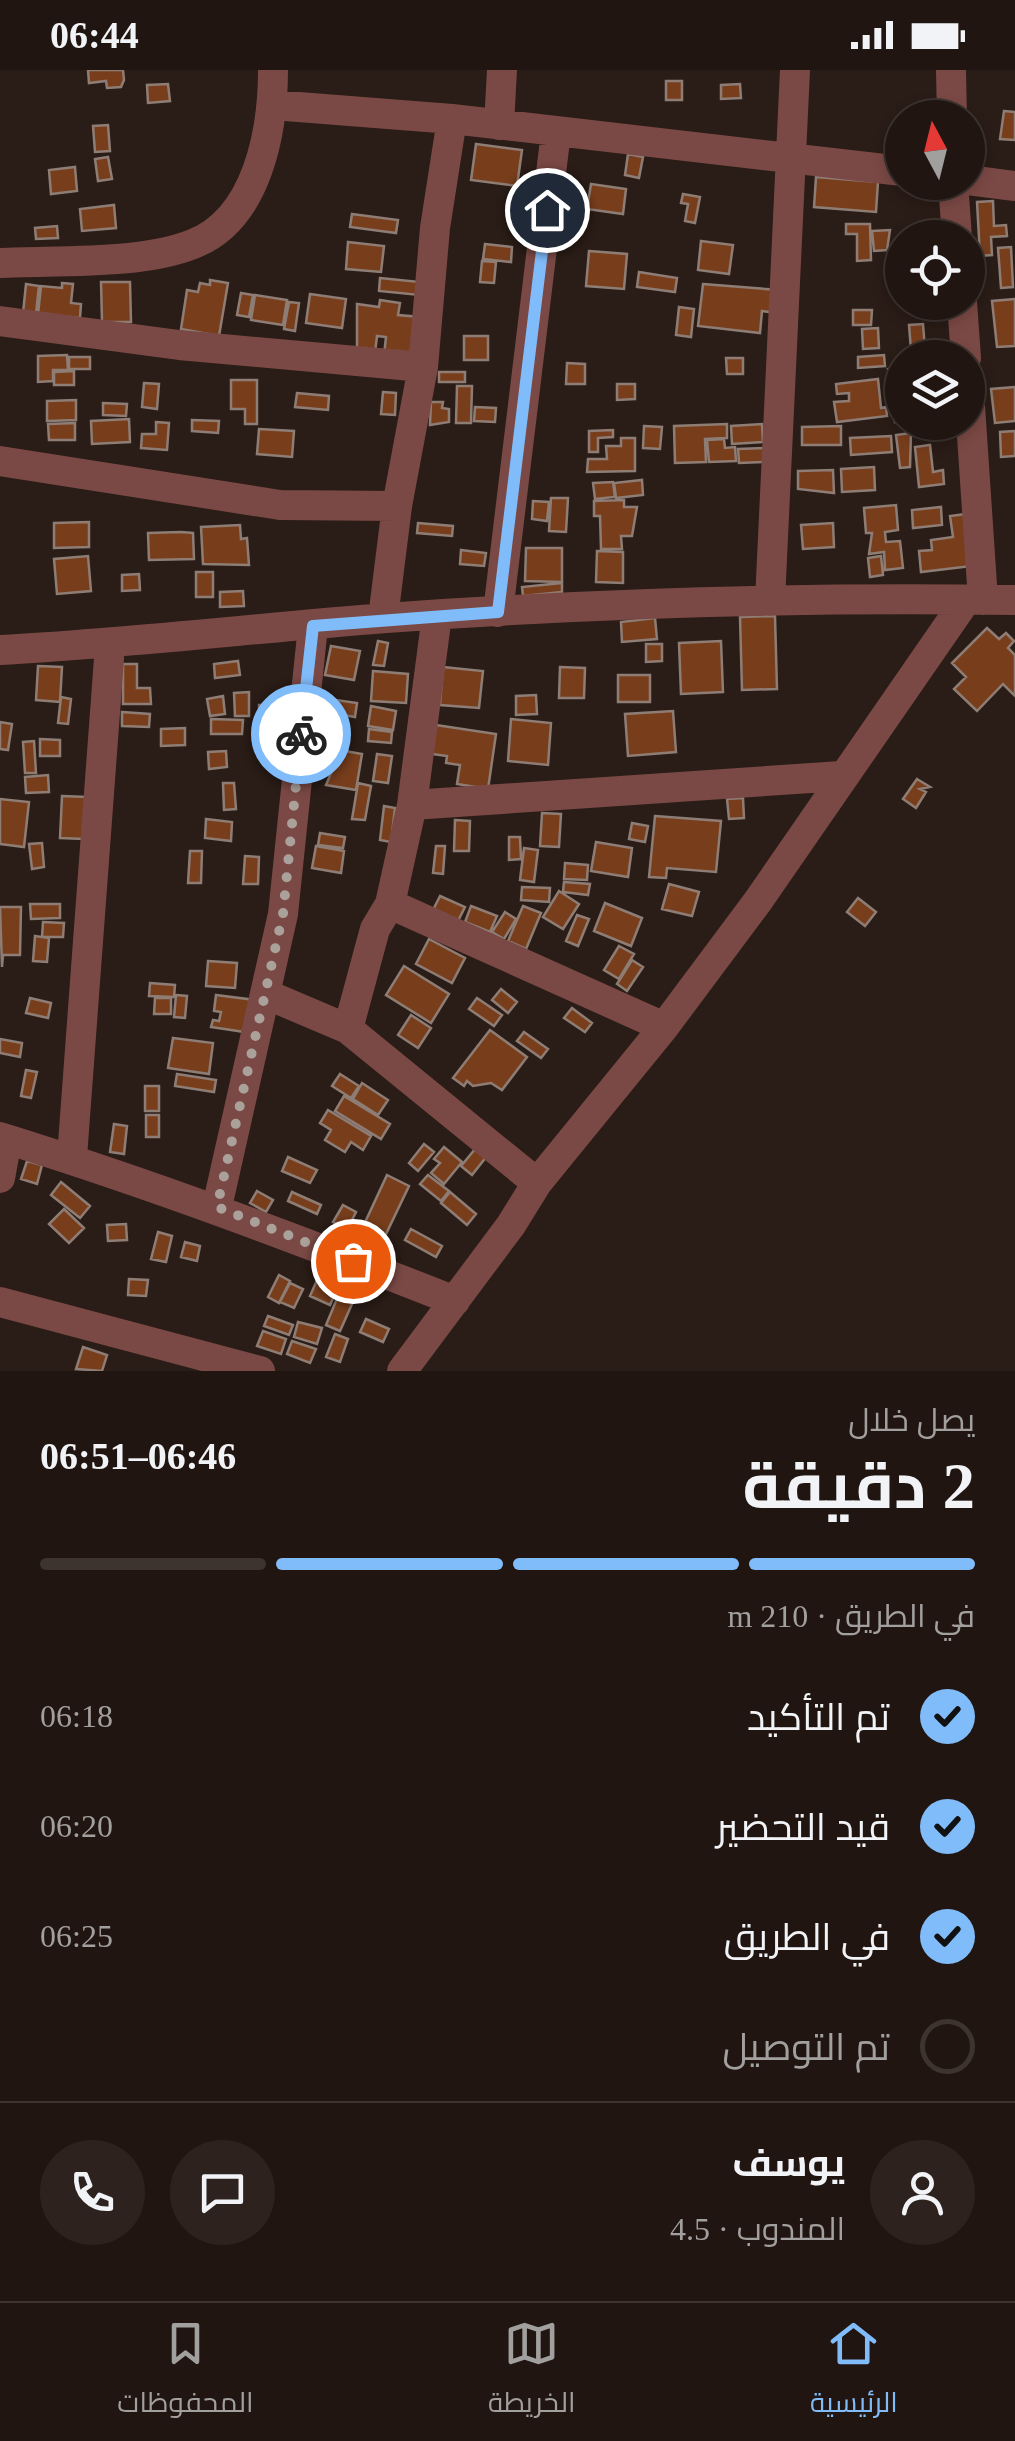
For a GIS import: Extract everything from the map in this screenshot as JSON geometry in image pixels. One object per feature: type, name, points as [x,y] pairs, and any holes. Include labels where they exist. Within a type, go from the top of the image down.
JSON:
[{"type":"street","points":[[0,263],[136,255],[195,244],[235,211],[262,160],[273,105],[273,70]]},
{"type":"street","points":[[499,125],[502,70]]},
{"type":"street","points":[[770,602],[794,70]]},
{"type":"street","points":[[952,70],[952,100]]},
{"type":"street","points":[[273,105],[452,119],[885,169]]},
{"type":"street","points":[[382,618],[397,506],[423,367],[435,228],[452,119]]},
{"type":"street","points":[[498,612],[556,132]]},
{"type":"street","points":[[985,182],[1015,186]]},
{"type":"street","points":[[0,321],[178,345],[423,367]]},
{"type":"street","points":[[402,1371],[456,1301],[537,1183],[664,1026],[758,901],[840,776],[975,600],[970,440]]},
{"type":"street","points":[[0,461],[230,499],[334,507],[397,506]]},
{"type":"street","points":[[0,650],[110,645],[437,615],[770,602],[1015,600]]},
{"type":"street","points":[[348,1028],[375,929],[390,904],[412,805],[437,615]]},
{"type":"street","points":[[217,1207],[268,995],[283,914],[313,626]]},
{"type":"street","points":[[72,1157],[110,645]]},
{"type":"street","points":[[412,805],[840,776]]},
{"type":"street","points":[[390,904],[664,1026]]},
{"type":"street","points":[[268,995],[348,1028],[537,1183]]},
{"type":"street","points":[[0,1178],[3,1138],[72,1157],[217,1207],[456,1301]]},
{"type":"street","points":[[0,1302],[260,1371]]},
{"type":"building","points":[[88,70],[123,70],[124,80],[121,87],[107,88],[106,81],[89,83]]},
{"type":"building","points":[[666,81],[682,81],[682,100],[666,100]]},
{"type":"building","points":[[168,84],[170,101],[148,103],[147,85]]},
{"type":"building","points":[[740,84],[741,98],[721,99],[721,85]]},
{"type":"building","points":[[1004,111],[1015,112],[1015,140],[1000,139]]},
{"type":"building","points":[[108,125],[110,151],[95,152],[93,126]]},
{"type":"building","points":[[476,144],[522,150],[517,186],[471,180]]},
{"type":"building","points":[[628,154],[643,157],[639,178],[625,175]]},
{"type":"building","points":[[108,157],[112,179],[98,181],[95,159]]},
{"type":"building","points":[[75,167],[77,191],[51,194],[49,170]]},
{"type":"building","points":[[816,177],[878,182],[876,212],[814,207]]},
{"type":"building","points":[[591,184],[626,189],[623,214],[587,209]]},
{"type":"building","points":[[683,194],[700,197],[695,223],[685,221],[688,204],[681,203]]},
{"type":"building","points":[[993,201],[994,226],[1006,225],[1007,236],[991,237],[992,255],[985,256],[985,220],[978,220],[977,202]]},
{"type":"building","points":[[114,205],[116,228],[82,231],[80,209]]},
{"type":"building","points":[[352,214],[398,220],[396,233],[350,227]]},
{"type":"building","points":[[846,224],[870,224],[871,260],[857,261],[857,234],[846,234]]},
{"type":"building","points":[[57,226],[58,238],[36,239],[35,228]]},
{"type":"building","points":[[885,230],[885,250],[874,251],[872,231]]},
{"type":"building","points":[[701,241],[733,245],[729,274],[698,270]]},
{"type":"building","points":[[348,242],[384,246],[381,272],[346,269]]},
{"type":"building","points":[[485,244],[512,247],[511,262],[483,259]]},
{"type":"building","points":[[1011,247],[1013,287],[1001,288],[998,248]]},
{"type":"building","points":[[589,251],[627,254],[624,289],[586,286]]},
{"type":"building","points":[[482,261],[496,262],[494,283],[480,282]]},
{"type":"building","points":[[639,272],[677,278],[675,292],[637,287]]},
{"type":"building","points":[[380,278],[420,282],[419,295],[379,291]]},
{"type":"building","points":[[210,280],[228,283],[219,336],[181,329],[187,290],[198,292],[200,283],[210,285]]},
{"type":"building","points":[[101,282],[130,282],[131,322],[102,322]]},
{"type":"building","points":[[62,283],[73,284],[71,303],[81,304],[80,318],[38,314],[41,286],[62,288]]},
{"type":"building","points":[[26,284],[39,286],[36,314],[23,313]]},
{"type":"building","points":[[703,284],[779,290],[776,313],[762,311],[760,333],[698,326]]},
{"type":"building","points":[[241,293],[253,295],[249,317],[237,315]]},
{"type":"building","points":[[310,294],[346,299],[342,328],[306,323]]},
{"type":"building","points":[[255,295],[287,300],[283,325],[251,320]]},
{"type":"building","points":[[1015,299],[1015,346],[997,347],[992,301]]},
{"type":"building","points":[[380,300],[400,303],[398,315],[421,317],[417,359],[384,355],[386,337],[377,336],[375,353],[357,351],[357,304],[379,307]]},
{"type":"building","points":[[289,302],[299,303],[295,331],[284,329]]},
{"type":"building","points":[[679,307],[694,309],[691,337],[676,335]]},
{"type":"building","points":[[853,310],[872,310],[871,325],[853,325]]},
{"type":"building","points":[[923,324],[924,340],[910,340],[909,325]]},
{"type":"building","points":[[878,328],[879,348],[863,349],[862,329]]},
{"type":"building","points":[[464,336],[488,336],[488,360],[464,360]]},
{"type":"building","points":[[67,355],[68,370],[53,370],[53,381],[38,382],[38,356]]},
{"type":"building","points":[[884,355],[885,366],[858,368],[858,357]]},
{"type":"building","points":[[69,357],[90,357],[90,369],[69,369]]},
{"type":"building","points":[[726,358],[743,358],[743,374],[727,374]]},
{"type":"building","points":[[567,363],[585,364],[585,384],[566,384]]},
{"type":"building","points":[[74,371],[74,385],[54,385],[54,372]]},
{"type":"building","points":[[439,372],[465,372],[465,382],[439,382]]},
{"type":"building","points":[[878,379],[885,416],[837,422],[834,402],[849,401],[849,393],[837,394],[836,384]]},
{"type":"building","points":[[231,380],[257,380],[257,424],[245,424],[245,409],[231,409]]},
{"type":"building","points":[[144,383],[159,384],[157,409],[142,407]]},
{"type":"building","points":[[617,384],[635,384],[635,399],[617,400]]},
{"type":"building","points":[[457,386],[472,386],[471,423],[456,423]]},
{"type":"building","points":[[1015,387],[1015,421],[995,423],[991,389]]},
{"type":"building","points":[[383,392],[396,393],[395,415],[381,414]]},
{"type":"building","points":[[297,393],[329,396],[328,410],[295,407]]},
{"type":"building","points":[[76,400],[76,420],[47,421],[47,401]]},
{"type":"building","points":[[431,402],[443,402],[442,408],[449,409],[449,422],[430,425]]},
{"type":"building","points":[[103,403],[127,404],[126,416],[103,415]]},
{"type":"building","points":[[475,407],[496,408],[495,422],[474,421]]},
{"type":"building","points":[[129,419],[130,442],[92,444],[91,421]]},
{"type":"building","points":[[192,420],[219,421],[218,433],[192,431]]},
{"type":"building","points":[[156,422],[169,423],[167,450],[141,448],[142,434],[156,434]]},
{"type":"building","points":[[75,423],[75,440],[49,440],[48,424]]},
{"type":"building","points":[[727,424],[727,438],[705,439],[706,462],[675,463],[674,426]]},
{"type":"building","points":[[762,424],[763,442],[732,444],[731,426]]},
{"type":"building","points":[[644,426],[662,427],[660,449],[643,448]]},
{"type":"building","points":[[841,426],[841,445],[802,445],[802,427]]},
{"type":"building","points":[[259,429],[294,431],[292,457],[257,454]]},
{"type":"building","points":[[613,430],[613,437],[598,438],[598,452],[589,452],[589,431]]},
{"type":"building","points":[[1015,431],[1015,456],[1001,457],[1000,432]]},
{"type":"building","points":[[885,436],[885,440],[891,440],[892,452],[851,455],[850,438]]},
{"type":"building","points":[[621,438],[635,438],[635,471],[587,472],[588,459],[607,459],[606,446],[621,446]]},
{"type":"building","points":[[724,439],[725,448],[735,447],[736,461],[709,462],[707,440]]},
{"type":"building","points":[[897,440],[911,440],[910,467],[900,468]]},
{"type":"building","points":[[930,445],[933,472],[943,470],[944,484],[919,487],[915,447]]},
{"type":"building","points":[[766,448],[767,462],[739,463],[738,449]]},
{"type":"building","points":[[874,467],[875,490],[842,492],[841,469]]},
{"type":"building","points":[[833,470],[834,493],[798,489],[798,471]]},
{"type":"building","points":[[642,480],[643,495],[616,498],[614,483]]},
{"type":"building","points":[[613,482],[615,497],[595,499],[593,483]]},
{"type":"building","points":[[551,498],[568,498],[566,532],[549,531]]},
{"type":"building","points":[[624,500],[624,507],[637,507],[632,536],[621,536],[622,549],[601,549],[600,516],[594,516],[594,501]]},
{"type":"building","points":[[533,501],[549,502],[547,521],[532,519]]},
{"type":"building","points":[[896,505],[898,530],[885,532],[886,542],[900,541],[903,568],[885,570],[884,552],[869,554],[872,533],[866,533],[864,508]]},
{"type":"building","points":[[941,507],[942,525],[913,528],[912,510]]},
{"type":"building","points":[[966,514],[972,566],[921,572],[919,551],[932,550],[931,540],[953,537],[950,516]]},
{"type":"building","points":[[89,522],[89,547],[54,548],[54,523]]},
{"type":"building","points":[[418,523],[453,526],[452,536],[417,533]]},
{"type":"building","points":[[833,523],[834,547],[803,549],[801,525]]},
{"type":"building","points":[[240,525],[241,539],[247,538],[249,565],[203,564],[201,527]]},
{"type":"building","points":[[148,533],[193,533],[194,559],[149,560]]},
{"type":"building","points":[[526,548],[562,548],[562,582],[525,581]]},
{"type":"building","points":[[461,550],[486,553],[484,566],[460,564]]},
{"type":"building","points":[[597,551],[623,552],[623,583],[596,582]]},
{"type":"building","points":[[88,556],[91,591],[57,594],[54,559]]},
{"type":"building","points":[[881,556],[883,575],[870,577],[868,558]]},
{"type":"building","points":[[196,572],[213,572],[213,597],[196,597]]},
{"type":"building","points":[[139,574],[140,590],[122,591],[122,575]]},
{"type":"building","points":[[562,583],[562,592],[523,596],[522,587]]},
{"type":"building","points":[[243,591],[244,606],[220,607],[220,592]]},
{"type":"building","points":[[775,616],[777,689],[742,690],[740,617]]},
{"type":"building","points":[[655,618],[657,639],[622,642],[621,622]]},
{"type":"building","points":[[987,628],[999,639],[1006,633],[1014,641],[1008,648],[1015,655],[1015,696],[1003,684],[977,711],[954,689],[966,677],[952,663]]},
{"type":"building","points":[[378,641],[388,643],[384,666],[373,665]]},
{"type":"building","points":[[721,641],[723,692],[681,694],[679,643]]},
{"type":"building","points":[[646,644],[662,644],[662,661],[646,662]]},
{"type":"building","points":[[331,646],[360,651],[354,680],[325,675]]},
{"type":"building","points":[[238,661],[240,675],[215,678],[214,664]]},
{"type":"building","points":[[123,664],[137,664],[137,688],[150,688],[151,704],[123,704]]},
{"type":"building","points":[[38,666],[62,667],[60,702],[36,700]]},
{"type":"building","points":[[443,667],[483,671],[479,708],[440,705]]},
{"type":"building","points":[[560,667],[585,668],[584,698],[559,698]]},
{"type":"building","points":[[373,671],[408,674],[406,703],[371,701]]},
{"type":"building","points":[[618,675],[650,675],[650,702],[618,702]]},
{"type":"building","points":[[249,692],[249,716],[235,716],[234,693]]},
{"type":"building","points":[[536,695],[537,714],[516,715],[516,696]]},
{"type":"building","points":[[223,696],[225,714],[210,716],[207,699]]},
{"type":"building","points":[[61,697],[71,699],[68,724],[58,723]]},
{"type":"building","points":[[322,698],[357,703],[355,717],[320,711]]},
{"type":"building","points":[[259,705],[278,705],[277,724],[259,723]]},
{"type":"building","points":[[371,706],[396,711],[393,730],[368,726]]},
{"type":"building","points":[[673,711],[676,752],[628,756],[625,714]]},
{"type":"building","points":[[122,712],[150,714],[149,727],[122,726]]},
{"type":"building","points":[[211,719],[243,720],[242,734],[211,734]]},
{"type":"building","points":[[511,719],[551,723],[548,765],[508,761]]},
{"type":"building","points":[[0,722],[12,724],[8,750],[0,749]]},
{"type":"building","points":[[436,725],[496,734],[488,789],[457,784],[460,765],[446,763],[447,756],[432,754]]},
{"type":"building","points":[[185,728],[185,745],[161,746],[161,729]]},
{"type":"building","points":[[369,729],[392,732],[391,743],[368,741]]},
{"type":"building","points":[[40,739],[60,740],[60,756],[40,756]]},
{"type":"building","points":[[34,741],[36,773],[25,773],[23,742]]},
{"type":"building","points":[[328,748],[362,754],[356,790],[326,785],[334,766],[325,765]]},
{"type":"building","points":[[226,751],[227,767],[209,769],[208,752]]},
{"type":"building","points":[[377,754],[392,756],[388,783],[373,781]]},
{"type":"building","points":[[48,775],[49,792],[26,793],[25,777]]},
{"type":"building","points":[[917,779],[930,787],[920,789],[926,792],[916,808],[903,799]]},
{"type":"building","points":[[223,783],[234,783],[236,809],[224,810]]},
{"type":"building","points":[[358,783],[371,786],[365,820],[352,819]]},
{"type":"building","points":[[62,796],[87,797],[84,839],[60,838]]},
{"type":"building","points":[[743,798],[744,818],[729,819],[727,799]]},
{"type":"building","points":[[0,799],[29,802],[24,847],[0,844]]},
{"type":"building","points":[[384,806],[395,808],[391,842],[380,840]]},
{"type":"building","points":[[542,813],[561,814],[559,847],[540,846]]},
{"type":"building","points":[[655,816],[721,821],[716,872],[667,868],[666,878],[649,877]]},
{"type":"building","points":[[206,819],[232,822],[231,841],[205,838]]},
{"type":"building","points":[[455,820],[470,821],[469,851],[454,851]]},
{"type":"building","points":[[632,823],[648,826],[645,842],[629,839]]},
{"type":"building","points":[[320,833],[345,837],[343,848],[318,845]]},
{"type":"building","points":[[509,837],[520,837],[521,859],[509,860]]},
{"type":"building","points":[[596,842],[632,848],[628,877],[591,871]]},
{"type":"building","points":[[42,843],[44,867],[32,869],[29,844]]},
{"type":"building","points":[[316,846],[344,851],[341,873],[312,868]]},
{"type":"building","points":[[436,846],[445,846],[443,874],[433,873]]},
{"type":"building","points":[[524,848],[538,850],[534,882],[520,880]]},
{"type":"building","points":[[190,851],[202,851],[201,883],[188,883]]},
{"type":"building","points":[[245,856],[259,857],[258,884],[243,884]]},
{"type":"building","points":[[565,863],[588,865],[587,880],[564,879]]},
{"type":"building","points":[[564,882],[590,884],[588,895],[563,892]]},
{"type":"building","points":[[669,884],[699,892],[692,916],[662,909]]},
{"type":"building","points":[[522,887],[550,888],[549,902],[521,900]]},
{"type":"building","points":[[559,891],[579,904],[563,929],[543,917]]},
{"type":"building","points":[[440,896],[465,907],[457,923],[432,912]]},
{"type":"building","points":[[858,898],[876,912],[865,926],[847,912]]},
{"type":"building","points":[[605,903],[642,918],[631,946],[594,931]]},
{"type":"building","points":[[30,904],[60,904],[60,918],[31,919]]},
{"type":"building","points":[[471,906],[497,916],[490,932],[465,922]]},
{"type":"building","points":[[523,906],[541,913],[526,949],[508,941]]},
{"type":"building","points":[[0,907],[21,907],[20,955],[3,955],[2,967]]},
{"type":"building","points":[[505,912],[516,919],[504,939],[492,932]]},
{"type":"building","points":[[577,915],[589,919],[578,946],[566,941]]},
{"type":"building","points":[[43,922],[64,923],[63,937],[42,937]]},
{"type":"building","points":[[35,936],[49,938],[47,962],[33,961]]},
{"type":"building","points":[[429,939],[465,958],[452,983],[416,964]]},
{"type":"building","points":[[619,946],[634,954],[619,979],[604,970]]},
{"type":"building","points":[[632,960],[643,967],[627,991],[617,984]]},
{"type":"building","points":[[208,961],[237,963],[235,988],[206,986]]},
{"type":"building","points":[[404,966],[449,994],[431,1023],[386,995]]},
{"type":"building","points":[[150,983],[175,985],[174,997],[149,996]]},
{"type":"building","points":[[501,989],[517,1002],[508,1013],[492,1000]]},
{"type":"building","points":[[176,995],[187,996],[185,1018],[174,1017]]},
{"type":"building","points":[[216,995],[255,1000],[251,1033],[211,1027],[213,1020],[219,1021],[221,1012],[214,1011]]},
{"type":"building","points":[[30,998],[51,1003],[48,1018],[26,1013]]},
{"type":"building","points":[[155,998],[171,998],[171,1014],[154,1014]]},
{"type":"building","points":[[477,998],[502,1015],[494,1026],[469,1009]]},
{"type":"building","points":[[572,1008],[592,1023],[585,1032],[564,1018]]},
{"type":"building","points":[[411,1015],[431,1028],[418,1048],[398,1035]]},
{"type":"building","points":[[490,1030],[527,1057],[502,1090],[491,1083],[473,1086],[467,1081],[464,1086],[453,1078]]},
{"type":"building","points":[[524,1032],[548,1049],[541,1058],[517,1041]]},
{"type":"building","points":[[173,1038],[213,1043],[209,1074],[168,1068]]},
{"type":"building","points":[[0,1039],[22,1043],[20,1057],[0,1053]]},
{"type":"building","points":[[26,1070],[37,1072],[31,1098],[21,1096]]},
{"type":"building","points":[[177,1074],[216,1080],[214,1092],[175,1086]]},
{"type":"building","points":[[340,1074],[359,1086],[351,1098],[332,1086]]},
{"type":"building","points":[[362,1083],[388,1100],[378,1115],[353,1099]]},
{"type":"building","points":[[145,1086],[159,1086],[159,1111],[145,1111]]},
{"type":"building","points":[[344,1096],[390,1124],[381,1139],[335,1111]]},
{"type":"building","points":[[328,1110],[371,1136],[363,1150],[351,1142],[345,1152],[325,1140],[331,1130],[320,1123]]},
{"type":"building","points":[[146,1115],[159,1115],[159,1137],[146,1137]]},
{"type":"building","points":[[114,1124],[127,1126],[124,1154],[110,1152]]},
{"type":"building","points":[[424,1144],[434,1152],[418,1171],[409,1163]]},
{"type":"building","points":[[444,1147],[462,1162],[444,1184],[431,1173],[440,1163],[434,1159]]},
{"type":"building","points":[[476,1148],[487,1156],[472,1175],[461,1166]]},
{"type":"building","points":[[288,1157],[317,1170],[310,1183],[282,1171]]},
{"type":"building","points":[[27,1161],[42,1165],[37,1184],[21,1179]]},
{"type":"building","points":[[387,1175],[409,1186],[376,1255],[355,1244]]},
{"type":"building","points":[[428,1175],[449,1191],[441,1201],[420,1184]]},
{"type":"building","points":[[61,1182],[90,1206],[80,1218],[51,1195]]},
{"type":"building","points":[[257,1191],[273,1200],[266,1212],[250,1203]]},
{"type":"building","points":[[292,1192],[321,1205],[317,1214],[288,1201]]},
{"type":"building","points":[[450,1192],[476,1214],[467,1225],[441,1203]]},
{"type":"building","points":[[343,1205],[356,1212],[347,1230],[333,1222]]},
{"type":"building","points":[[64,1209],[84,1228],[69,1243],[49,1224]]},
{"type":"building","points":[[126,1224],[127,1240],[108,1241],[107,1225]]},
{"type":"building","points":[[411,1229],[442,1246],[436,1257],[405,1240]]},
{"type":"building","points":[[158,1232],[172,1236],[166,1262],[151,1259]]},
{"type":"building","points":[[185,1242],[200,1246],[197,1261],[181,1257]]},
{"type":"building","points":[[279,1275],[290,1281],[279,1303],[268,1297]]},
{"type":"building","points":[[318,1278],[338,1287],[330,1305],[310,1296]]},
{"type":"building","points":[[129,1279],[148,1280],[146,1296],[128,1295]]},
{"type":"building","points":[[290,1283],[303,1289],[294,1308],[280,1302]]},
{"type":"building","points":[[341,1289],[356,1295],[340,1331],[326,1325]]},
{"type":"building","points":[[268,1316],[293,1325],[289,1335],[264,1326]]},
{"type":"building","points":[[366,1319],[389,1329],[383,1342],[360,1332]]},
{"type":"building","points":[[298,1322],[322,1328],[317,1344],[294,1337]]},
{"type":"building","points":[[263,1331],[286,1339],[281,1354],[257,1346]]},
{"type":"building","points":[[335,1334],[348,1339],[340,1362],[326,1357]]},
{"type":"building","points":[[292,1341],[316,1349],[310,1363],[287,1354]]},
{"type":"building","points":[[83,1347],[107,1355],[102,1371],[76,1369]]},
{"type":"way so far","points":[[301,734],[283,914],[268,995],[217,1207],[353,1261]]},
{"type":"route","points":[[301,734],[313,626],[498,612],[547,210]]}]
